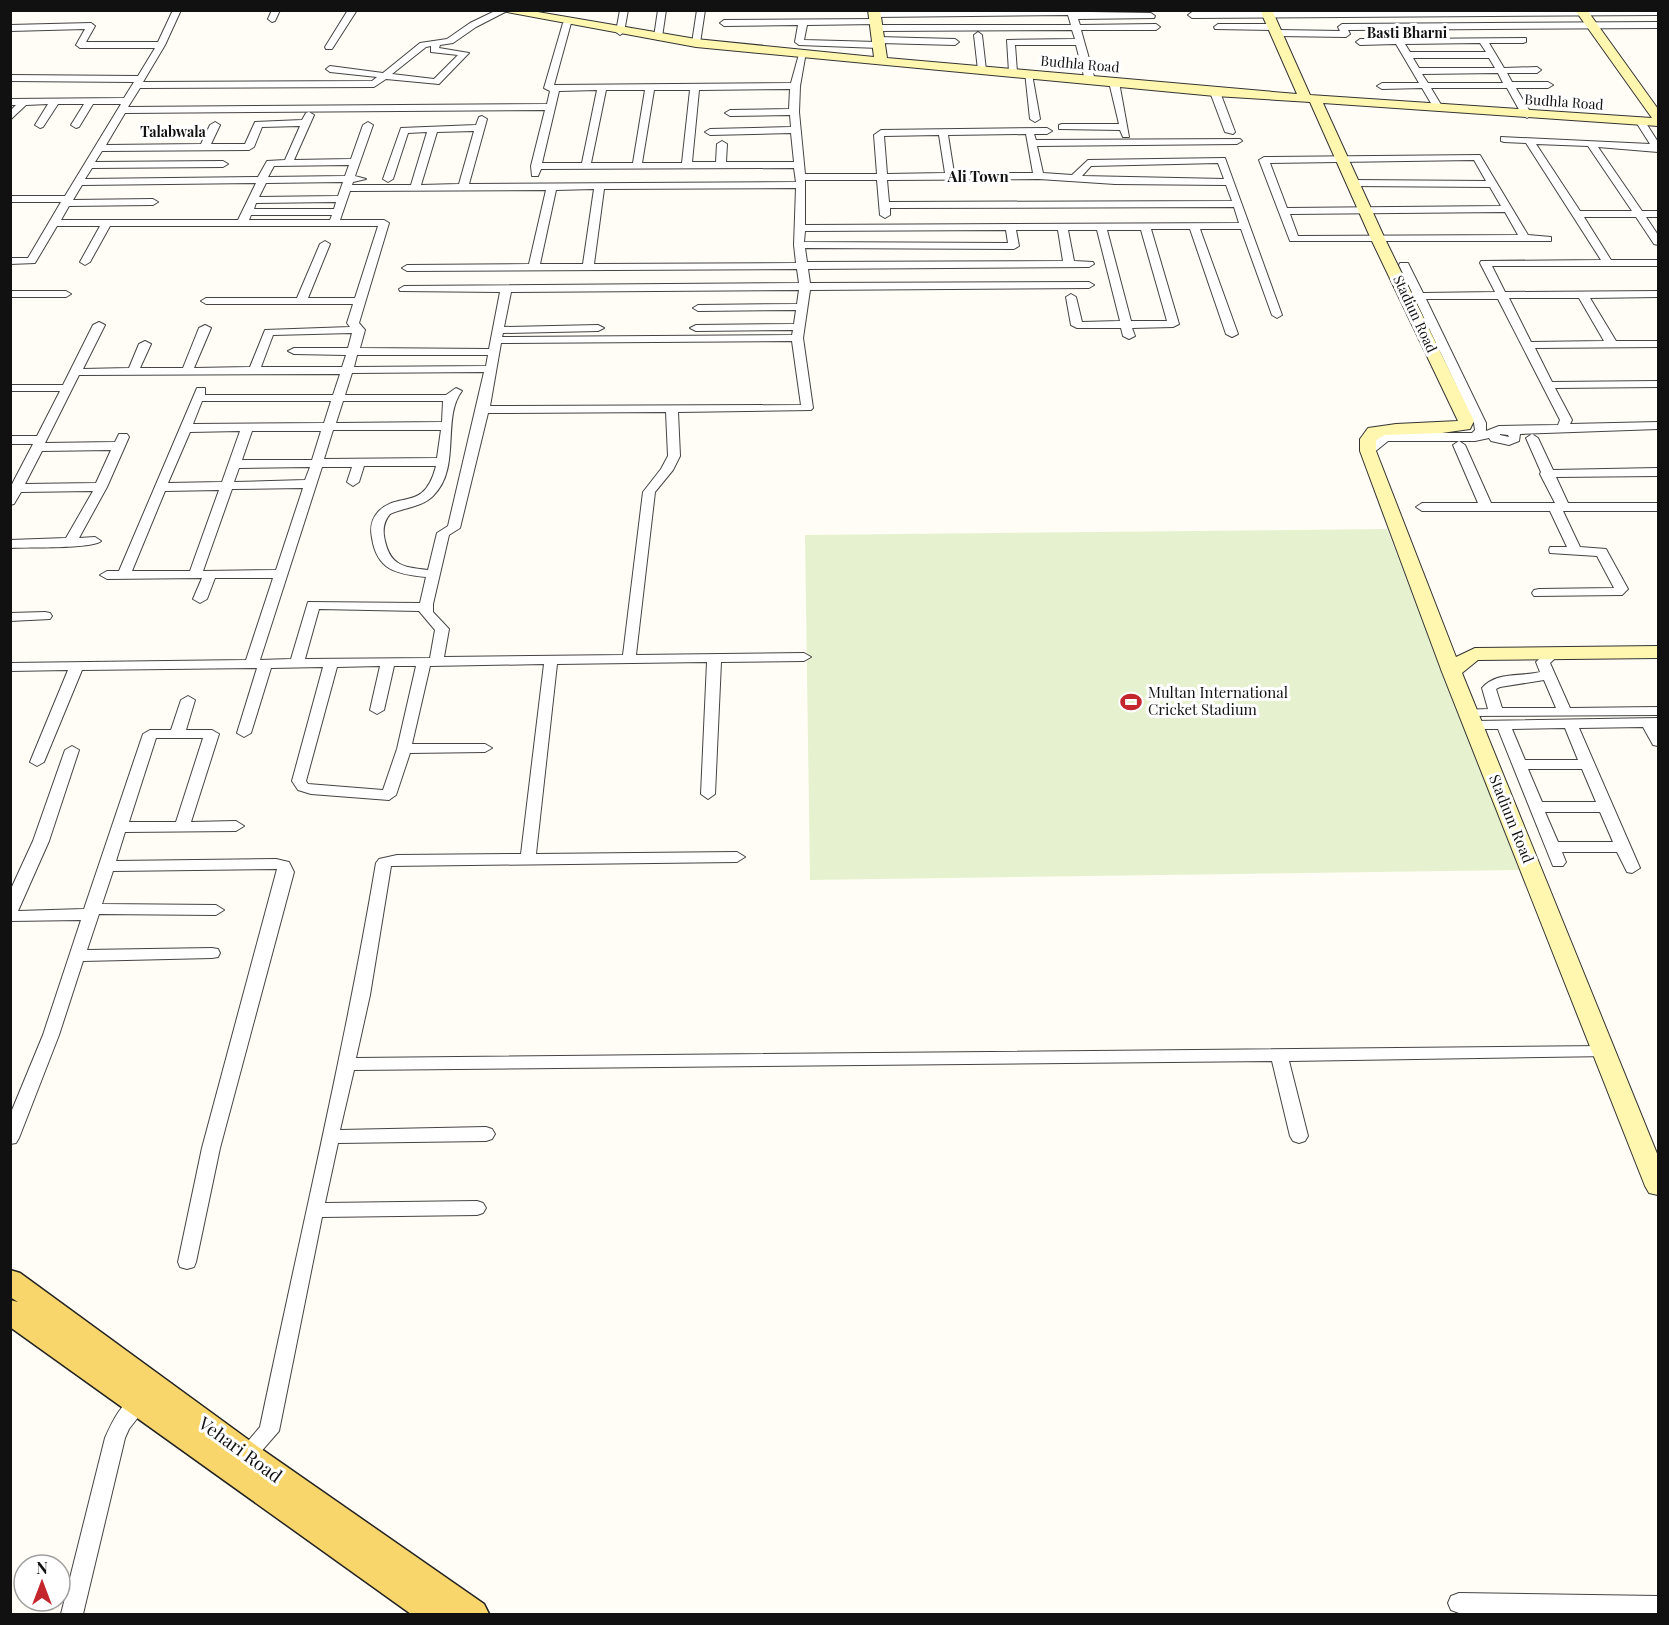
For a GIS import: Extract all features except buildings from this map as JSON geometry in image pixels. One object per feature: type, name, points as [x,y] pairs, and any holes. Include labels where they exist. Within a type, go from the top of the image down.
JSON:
[{"type":"main road","name":"Budhla Road","points":[[503,11],[696,43],[803,54],[1215,92],[1653,125]]},
{"type":"main road","name":"Stadiun Road","points":[[1267,12],[1341,158],[1466,421],[1464,425],[1455,427],[1395,428],[1374,432],[1368,440],[1370,449]]},
{"type":"main road","points":[[1582,12],[1653,125]]},
{"type":"main road","points":[[876,26],[881,61]]},
{"type":"main road","name":"Stadium Road","points":[[1370,449],[1452,672],[1659,1186]]},
{"type":"main road","points":[[1452,672],[1465,658],[1475,654],[1659,652]]},
{"type":"main road","name":"Vehari Road","points":[[10,1281],[148,1395],[436,1614]]},
{"type":"main road","name":"Vehari Road","points":[[12,1314],[246,1455],[473,1614]]},
{"type":"street","points":[[10,261],[31,261],[160,45],[177,10]]},
{"type":"street","points":[[329,47],[353,10]]},
{"type":"street","points":[[620,32],[624,10]]},
{"type":"street","points":[[658,37],[662,10]]},
{"type":"street","points":[[696,43],[701,10]]},
{"type":"street","points":[[10,102],[90,101],[124,106],[313,107],[354,95],[386,76],[423,45],[450,41],[473,25],[503,11]]},
{"type":"street","points":[[1192,15],[1267,12],[1659,12]]},
{"type":"street","points":[[1382,12],[1438,108]]},
{"type":"street","points":[[1069,13],[1076,27],[1090,80]]},
{"type":"street","points":[[803,22],[799,42],[876,26],[1069,13],[1150,16]]},
{"type":"street","points":[[549,88],[567,22]]},
{"type":"street","points":[[724,23],[1156,27]]},
{"type":"street","points":[[1218,27],[1346,34],[1342,27],[1659,25]]},
{"type":"street","points":[[10,28],[91,26],[80,45],[160,45]]},
{"type":"street","points":[[876,26],[955,42]]},
{"type":"street","points":[[978,35],[982,70]]},
{"type":"street","points":[[1483,40],[1527,115]]},
{"type":"street","points":[[1360,42],[1523,40]]},
{"type":"street","points":[[1012,72],[1010,42],[1080,42]]},
{"type":"street","points":[[330,69],[436,82],[465,53],[434,50],[437,44]]},
{"type":"street","points":[[483,410],[807,408],[798,332],[805,286],[799,245],[800,181],[794,112],[795,86],[803,54]]},
{"type":"street","points":[[1408,55],[1491,55]]},
{"type":"street","points":[[1416,71],[1537,70]]},
{"type":"street","points":[[1028,74],[1035,119]]},
{"type":"street","points":[[10,78],[137,82],[354,95],[485,108],[549,107]]},
{"type":"street","points":[[1114,82],[1128,142]]},
{"type":"street","points":[[549,88],[695,85],[795,86]]},
{"type":"street","points":[[687,165],[695,85]]},
{"type":"street","points":[[586,165],[602,86]]},
{"type":"street","points":[[637,165],[650,86]]},
{"type":"street","points":[[1382,86],[1548,86]]},
{"type":"street","points":[[532,186],[555,89],[549,88]]},
{"type":"street","points":[[1215,92],[1230,132]]},
{"type":"street","points":[[40,125],[55,101]]},
{"type":"street","points":[[75,126],[90,101]]},
{"type":"street","points":[[10,117],[23,102]]},
{"type":"street","points":[[288,163],[313,107]]},
{"type":"street","points":[[463,186],[485,108]]},
{"type":"street","points":[[730,113],[794,112]]},
{"type":"street","points":[[98,148],[249,147],[258,124],[305,123]]},
{"type":"street","points":[[205,147],[215,125]]},
{"type":"street","points":[[1504,139],[1658,148],[1653,125]]},
{"type":"street","points":[[334,223],[368,126]]},
{"type":"street","points":[[1062,127],[1124,127]]},
{"type":"street","points":[[388,178],[404,130],[480,128]]},
{"type":"street","points":[[417,183],[433,129]]},
{"type":"street","points":[[710,132],[795,130]]},
{"type":"street","points":[[1030,131],[1039,176]]},
{"type":"street","points":[[886,227],[879,135],[881,133],[1047,131]]},
{"type":"street","points":[[943,132],[950,176]]},
{"type":"street","points":[[1529,140],[1608,263]]},
{"type":"street","points":[[1032,143],[1238,141]]},
{"type":"street","points":[[721,165],[722,144]]},
{"type":"street","points":[[1592,144],[1659,242]]},
{"type":"street","points":[[214,181],[231,147]]},
{"type":"street","points":[[1526,238],[1477,157],[1263,160],[1294,239],[1547,239]]},
{"type":"street","points":[[1075,178],[1088,163],[1222,160],[1277,315]]},
{"type":"street","points":[[242,223],[268,164],[356,162]]},
{"type":"street","points":[[88,165],[223,164]]},
{"type":"street","points":[[536,166],[798,165]]},
{"type":"street","points":[[78,182],[261,180],[348,184],[532,186],[800,181],[882,176],[1039,176],[1114,181],[1230,182]]},
{"type":"street","points":[[348,184],[388,178],[417,183]]},
{"type":"street","points":[[1353,183],[1495,184]]},
{"type":"street","points":[[534,266],[552,185]]},
{"type":"street","points":[[588,266],[600,185]]},
{"type":"street","points":[[10,199],[153,202]]},
{"type":"street","points":[[252,200],[343,199]]},
{"type":"street","points":[[883,205],[1238,204]]},
{"type":"street","points":[[1283,212],[1508,209]]},
{"type":"street","points":[[246,212],[338,212]]},
{"type":"street","points":[[1578,214],[1659,214]]},
{"type":"street","points":[[53,223],[384,223],[353,323],[359,330]]},
{"type":"street","points":[[85,262],[107,223]]},
{"type":"street","points":[[799,245],[1014,246],[1010,226]]},
{"type":"street","points":[[1062,226],[1069,264]]},
{"type":"street","points":[[1101,226],[1128,330]]},
{"type":"street","points":[[1071,297],[1077,325],[1128,330],[1173,324],[1145,226]]},
{"type":"street","points":[[1194,226],[1232,334]]},
{"type":"street","points":[[800,228],[1247,226]]},
{"type":"street","points":[[301,301],[325,244]]},
{"type":"street","points":[[1563,428],[1566,420],[1485,263],[1659,262]]},
{"type":"street","points":[[407,268],[1089,264]]},
{"type":"street","points":[[1404,265],[1480,423],[1481,430],[1474,437]]},
{"type":"street","points":[[404,290],[1089,285]]},
{"type":"street","points":[[434,574],[408,571],[391,566],[383,559],[378,543],[377,521],[383,512],[396,505],[426,498],[451,483],[483,410],[506,288]]},
{"type":"street","points":[[10,294],[66,294]]},
{"type":"street","points":[[1418,296],[1659,294]]},
{"type":"street","points":[[1583,295],[1612,344]]},
{"type":"street","points":[[206,301],[360,301]]},
{"type":"street","points":[[698,308],[802,307]]},
{"type":"street","points":[[10,501],[99,325]]},
{"type":"street","points":[[187,371],[205,328]]},
{"type":"street","points":[[496,341],[598,328]]},
{"type":"street","points":[[696,328],[798,332]]},
{"type":"street","points":[[244,733],[280,574],[359,330]]},
{"type":"street","points":[[254,371],[269,332],[359,330]]},
{"type":"street","points":[[294,351],[353,351],[496,341],[798,332]]},
{"type":"street","points":[[133,372],[146,344]]},
{"type":"street","points":[[1529,345],[1659,344]]},
{"type":"street","points":[[77,372],[491,369]]},
{"type":"street","points":[[1549,385],[1659,384]]},
{"type":"street","points":[[10,388],[69,388]]},
{"type":"street","points":[[124,575],[200,394],[336,398],[452,395],[441,462],[451,483],[454,528],[443,533],[426,608],[426,614],[442,629],[389,795],[303,787],[299,781],[331,663]]},
{"type":"street","points":[[629,659],[649,492],[667,470],[674,456],[672,409]]},
{"type":"street","points":[[186,428],[447,426]]},
{"type":"street","points":[[1370,449],[1385,437],[1505,436],[1563,428],[1659,426]]},
{"type":"street","points":[[195,575],[247,428]]},
{"type":"street","points":[[1370,449],[1478,445],[1505,436],[1532,438],[1577,433],[1659,433]]},
{"type":"street","points":[[1532,438],[1575,550]]},
{"type":"street","points":[[10,440],[40,443],[121,441],[101,487],[70,543]]},
{"type":"street","points":[[1459,445],[1486,507]]},
{"type":"street","points":[[234,464],[441,462]]},
{"type":"street","points":[[353,482],[359,463]]},
{"type":"street","points":[[1546,474],[1659,472]]},
{"type":"street","points":[[161,487],[309,484]]},
{"type":"street","points":[[17,488],[101,487]]},
{"type":"street","points":[[1422,507],[1659,507]]},
{"type":"street","points":[[10,544],[95,541]]},
{"type":"street","points":[[1539,592],[1617,592],[1621,589],[1601,552],[1555,550]]},
{"type":"street","points":[[200,599],[210,574]]},
{"type":"street","points":[[107,575],[280,574]]},
{"type":"street","points":[[297,664],[313,605],[426,608]]},
{"type":"street","points":[[10,617],[45,616]]},
{"type":"street","points":[[1554,653],[1543,662],[1632,868]]},
{"type":"street","points":[[10,667],[804,657]]},
{"type":"street","points":[[708,794],[714,658]]},
{"type":"street","points":[[528,858],[551,660]]},
{"type":"street","points":[[377,710],[388,662]]},
{"type":"street","points":[[37,762],[77,666]]},
{"type":"street","points":[[1548,674],[1531,680],[1503,680],[1489,688],[1489,696],[1555,855],[1623,847]]},
{"type":"street","points":[[177,734],[188,700]]},
{"type":"street","points":[[1471,719],[1655,718],[1659,742]]},
{"type":"street","points":[[10,1138],[51,1035],[150,734],[212,734],[182,826]]},
{"type":"street","points":[[404,749],[485,748]]},
{"type":"street","points":[[10,910],[41,841],[72,750]]},
{"type":"street","points":[[1519,765],[1587,764]]},
{"type":"street","points":[[1536,807],[1606,807]]},
{"type":"street","points":[[120,827],[236,826]]},
{"type":"street","points":[[246,1455],[269,1431],[314,1210],[362,995],[384,863],[397,860],[736,857]]},
{"type":"street","points":[[107,866],[276,864],[284,866],[286,872],[211,1148],[187,1262]]},
{"type":"street","points":[[10,916],[92,911],[216,910]]},
{"type":"street","points":[[77,956],[212,953]]},
{"type":"street","points":[[346,1064],[1605,1052]]},
{"type":"street","points":[[1279,1055],[1299,1136]]},
{"type":"street","points":[[330,1137],[486,1134]]},
{"type":"street","points":[[314,1210],[477,1209]]},
{"type":"street","points":[[72,1614],[115,1438],[122,1424],[148,1395]]},
{"type":"street","points":[[1459,1603],[1646,1609]]},
{"type":"green space","name":"Multan International Cricket Stadium","points":[[1387,529],[1519,870],[810,880],[805,535]]},
{"type":"place","name":"Multan International Cricket Stadium","points":[[1131,702]]},
{"type":"district","name":"Basti Bharni","points":[[1407,33]]},
{"type":"district","name":"Talabwala","points":[[173,132]]},
{"type":"district","name":"Ali Town","points":[[978,177]]}]
